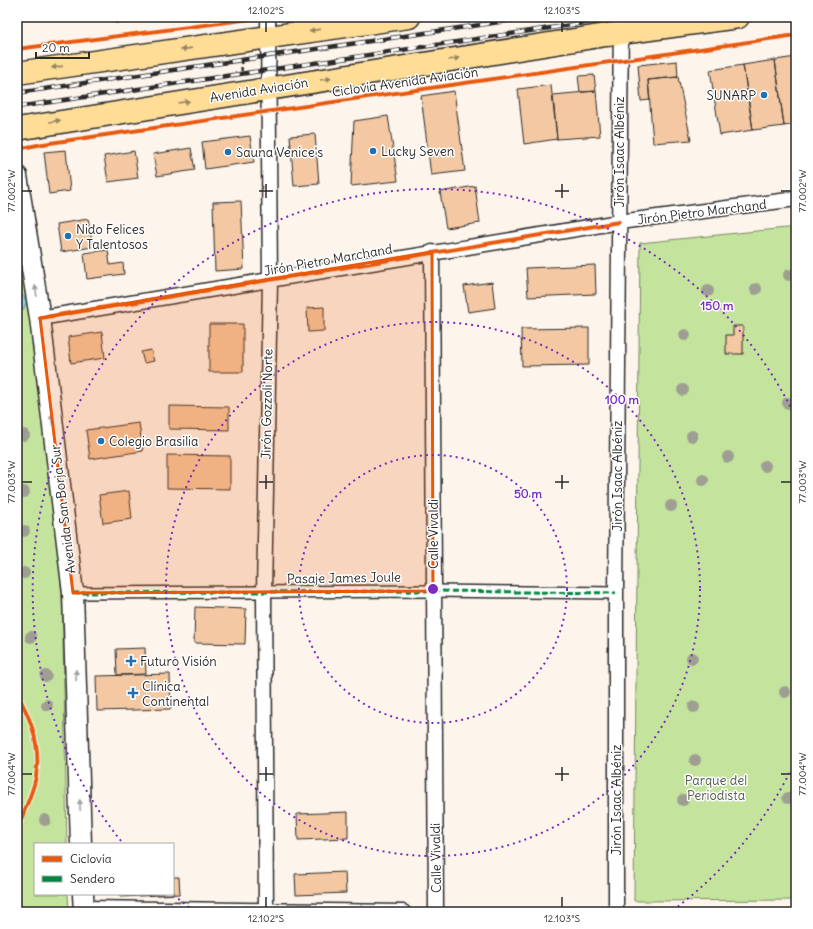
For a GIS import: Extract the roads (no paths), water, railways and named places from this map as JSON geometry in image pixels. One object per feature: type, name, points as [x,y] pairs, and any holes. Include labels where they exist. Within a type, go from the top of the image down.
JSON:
[{"type":"main road","points":[[17,73],[268,27],[409,17]]},
{"type":"main road","name":"Avenida Aviación","points":[[17,129],[269,88],[620,25],[738,17]]},
{"type":"main road","name":"Avenida San Borja Sur","points":[[17,176],[40,318],[73,593],[82,843]]},
{"type":"street","name":"Jirón Isaac Albéniz","points":[[616,912],[616,593],[620,25]]},
{"type":"street","name":"Jirón Gozzoli Norte","points":[[266,911],[264,593],[270,281],[268,27]]},
{"type":"street","name":"Jirón Pietro Marchand","points":[[40,318],[619,222],[796,199]]},
{"type":"street","name":"Calle Vivaldi","points":[[432,252],[436,912]]},
{"type":"street","name":"Pasaje James Joule","points":[[73,593],[433,591],[616,593]]},
{"type":"street","points":[[83,905],[266,911],[403,912]]},
{"type":"water","points":[[17,293],[23,296],[27,301],[23,310],[17,311]]},
{"type":"railway","points":[[17,93],[534,17]]},
{"type":"railway","points":[[17,107],[625,17]]},
{"type":"place","name":"SUNARP","points":[[764,95]]},
{"type":"place","name":"Lucky Seven","points":[[373,151]]},
{"type":"place","name":"Sauna Venice's","points":[[228,152]]},
{"type":"place","name":"Nido Felices Y Talentosos","points":[[68,236]]},
{"type":"place","name":"Colegio Brasilia","points":[[101,441]]},
{"type":"place","name":"Futuro Visión","points":[[131,661]]},
{"type":"place","name":"Clínica Continental","points":[[133,693]]},
{"type":"park label","name":"Parque del Periodista","points":[[716,788]]}]
